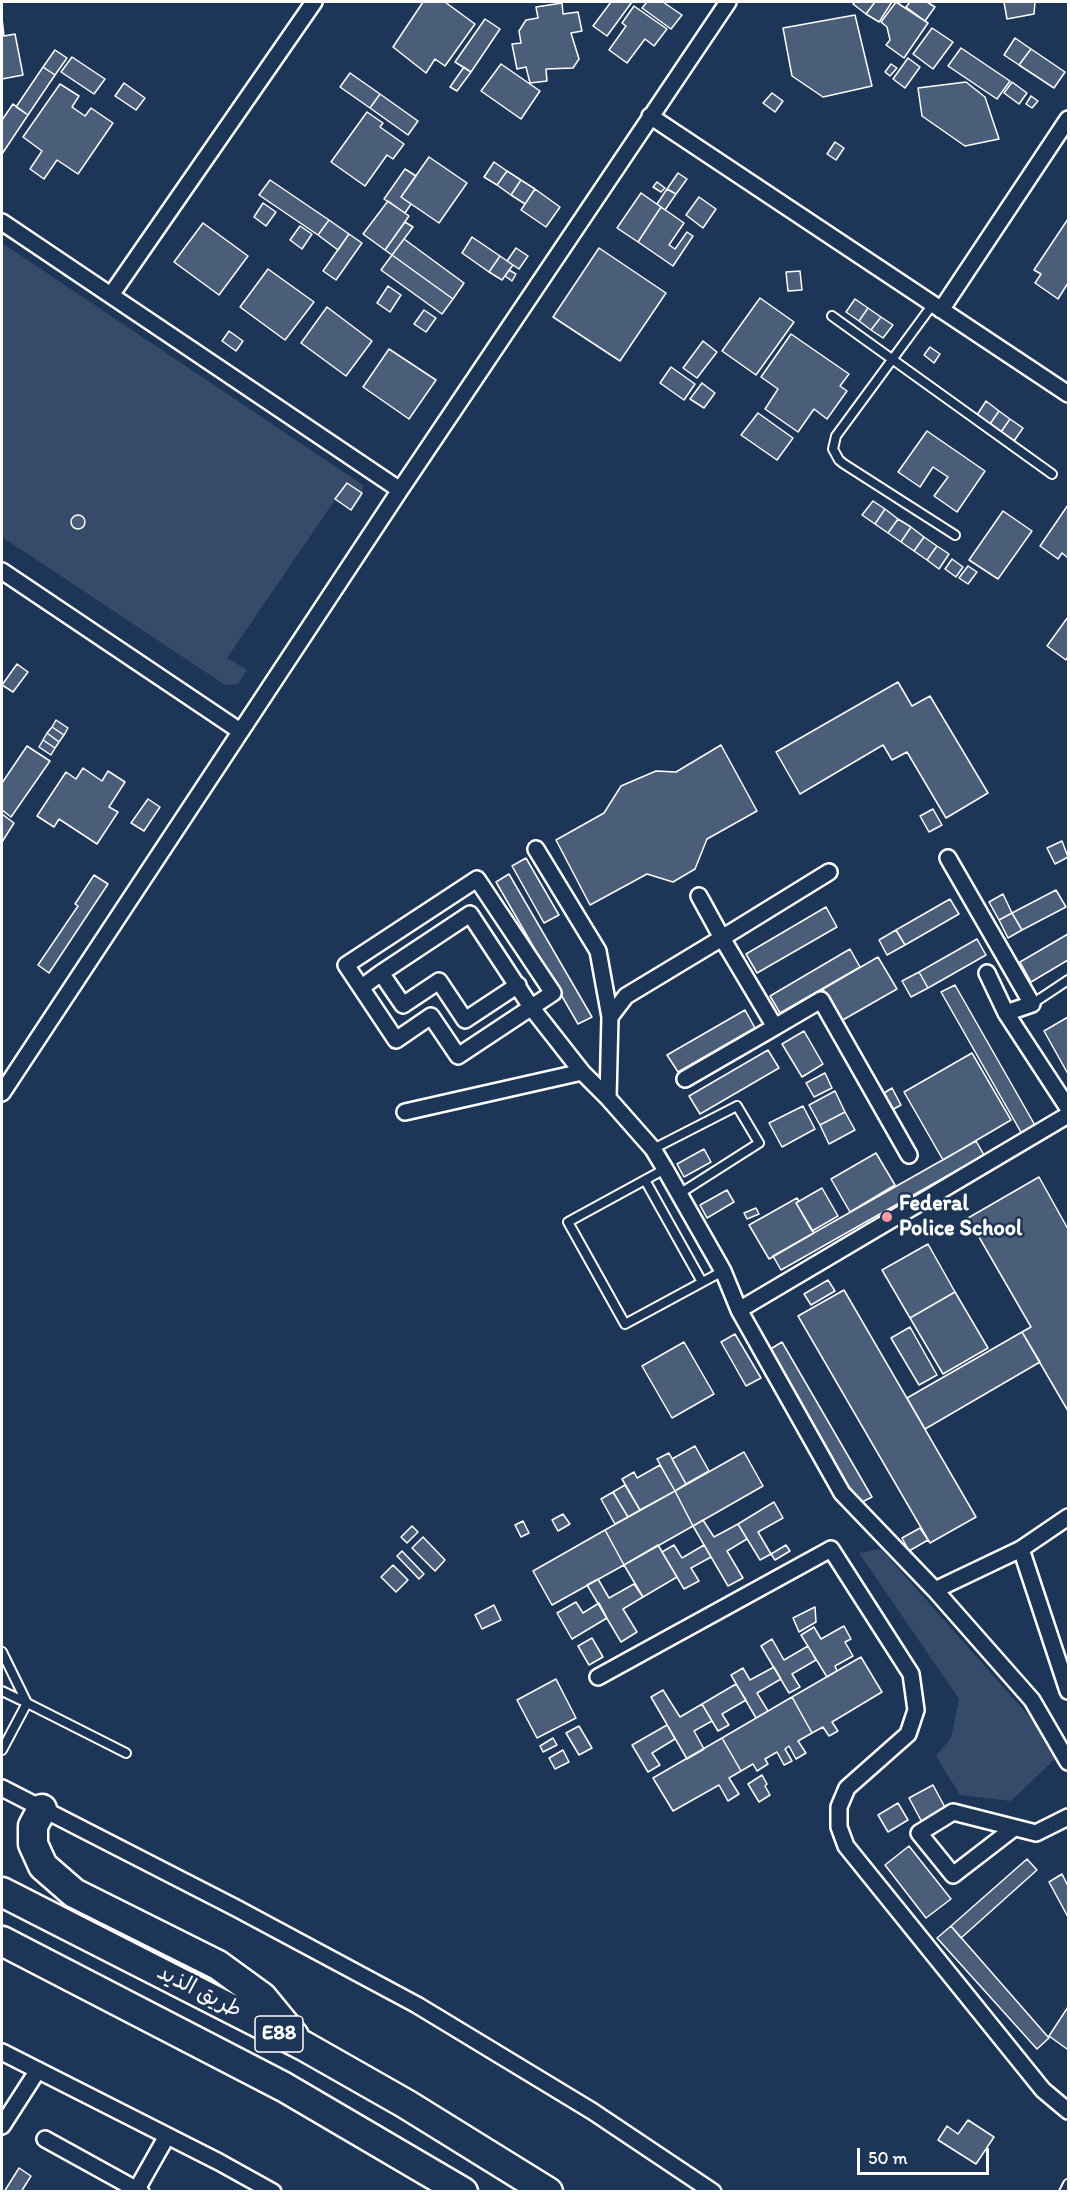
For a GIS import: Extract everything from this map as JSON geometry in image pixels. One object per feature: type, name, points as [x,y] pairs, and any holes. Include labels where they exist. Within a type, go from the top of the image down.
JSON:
[{"type":"highway","points":[[42,1809],[33,1826],[33,1844],[43,1866],[74,1893],[218,1965],[261,1997],[304,2046]]},
{"type":"highway","name":"طريق الذيد","points":[[2,1892],[304,2046],[406,2104],[548,2192]]},
{"type":"highway","name":"طريق الذيد","points":[[2,1941],[284,2087],[464,2192]]},
{"type":"street","points":[[111,296],[314,2]]},
{"type":"street","points":[[2,1093],[400,490],[728,2]]},
{"type":"street","points":[[650,116],[1068,394]]},
{"type":"street","points":[[937,307],[1068,119]]},
{"type":"street","points":[[2,222],[400,490]]},
{"type":"street","points":[[2,571],[240,731]]},
{"type":"street","points":[[536,849],[598,951],[610,1017],[608,1098]]},
{"type":"street","points":[[948,858],[1032,1004],[1006,1013]]},
{"type":"street","points":[[610,1017],[626,996],[829,872]]},
{"type":"street","points":[[477,879],[553,993],[531,1007],[458,1056],[432,1016],[396,1040],[346,965],[477,879]]},
{"type":"street","points":[[699,896],[775,1027]]},
{"type":"street","points":[[362,987],[470,914],[531,1007],[582,1072],[653,1149],[723,1271],[739,1310],[842,1493],[935,1590],[1032,1700],[1068,1762]]},
{"type":"street","points":[[381,973],[403,1005],[439,981],[465,1020],[518,986]]},
{"type":"street","points":[[987,974],[1006,1013],[1068,1108]]},
{"type":"street","points":[[685,1079],[822,1000],[909,1155]]},
{"type":"street","points":[[405,1112],[582,1072]]},
{"type":"street","points":[[739,1310],[1068,1115]]},
{"type":"street","points":[[935,1590],[1021,1549],[1068,1516]]},
{"type":"street","points":[[598,1677],[831,1549],[911,1674],[916,1710],[908,1734],[847,1788],[839,1807],[839,1827],[846,1846],[1043,2090],[1068,2111]]},
{"type":"street","points":[[1021,1549],[1066,1669],[1068,1691]]},
{"type":"street","points":[[2,1788],[256,1918],[417,2006],[592,2111],[713,2192]]},
{"type":"street","points":[[1014,1828],[953,1875],[919,1833],[953,1812],[1036,1833],[1068,1817]]},
{"type":"street","points":[[2,2052],[273,2192]]},
{"type":"street","points":[[2,2126],[38,2070]]},
{"type":"street","points":[[45,2139],[139,2190],[167,2136]]},
{"type":"lane","points":[[937,307],[891,359],[836,436],[833,449],[835,455],[844,464],[955,535]]},
{"type":"lane","points":[[832,316],[1052,474]]},
{"type":"lane","points":[[1032,1004],[1068,980]]},
{"type":"lane","points":[[653,1149],[737,1106],[759,1143],[679,1194]]},
{"type":"lane","points":[[665,1169],[568,1222],[626,1324],[723,1271]]},
{"type":"lane","points":[[645,1180],[702,1282]]},
{"type":"lane","points":[[2,1652],[27,1703]]},
{"type":"lane","points":[[2,1691],[126,1753]]},
{"type":"lane","points":[[2,1750],[27,1703]]},
{"type":"lane","points":[[1064,2192],[1068,2184]]},
{"type":"shaded area","points":[[2,243],[363,485],[362,498],[351,511],[335,500],[227,658],[247,670],[238,684],[225,685],[2,537]]},
{"type":"shaded area","points":[[881,1549],[1035,1723],[1055,1759],[1011,1801],[960,1795],[936,1756],[951,1738],[959,1699],[859,1553]]},
{"type":"building","points":[[423,2],[445,2],[475,24],[445,66],[435,59],[426,73],[393,47]]},
{"type":"building","points":[[611,2],[632,2],[607,36],[593,26]]},
{"type":"building","points":[[647,2],[663,2],[682,15],[671,29],[642,8]]},
{"type":"building","points":[[855,2],[875,2],[866,14],[853,4]]},
{"type":"building","points":[[875,2],[892,2],[879,22],[866,14]]},
{"type":"building","points":[[896,2],[928,23],[904,58],[886,45],[890,40],[887,27],[881,22]]},
{"type":"building","points":[[910,2],[927,2],[935,7],[925,21],[906,7]]},
{"type":"building","points":[[1004,2],[1035,2],[1034,14],[1007,19]]},
{"type":"building","points":[[562,3],[563,14],[578,12],[582,31],[571,33],[579,59],[573,68],[546,69],[547,81],[530,83],[526,67],[517,69],[512,44],[521,43],[519,31],[526,20],[538,18],[536,7]]},
{"type":"building","points":[[634,6],[667,29],[654,46],[645,39],[627,63],[609,50],[626,26],[622,23]]},
{"type":"building","points":[[855,15],[872,86],[823,97],[792,76],[783,28]]},
{"type":"building","points":[[2,18],[4,36],[15,34],[23,75],[2,79]]},
{"type":"building","points":[[485,19],[500,29],[471,72],[455,62]]},
{"type":"building","points":[[932,28],[953,42],[933,69],[913,54]]},
{"type":"building","points":[[1015,38],[1031,49],[1019,65],[1004,55]]},
{"type":"building","points":[[961,48],[1010,81],[997,99],[948,66]]},
{"type":"building","points":[[1031,49],[1065,72],[1054,88],[1019,65]]},
{"type":"building","points":[[55,50],[67,58],[55,75],[43,67]]},
{"type":"building","points":[[72,57],[105,79],[94,94],[61,72]]},
{"type":"building","points":[[908,58],[920,67],[905,88],[893,79]]},
{"type":"building","points":[[501,64],[540,91],[521,119],[481,91]]},
{"type":"building","points":[[891,64],[897,68],[890,76],[885,72]]},
{"type":"building","points":[[43,67],[55,75],[28,115],[16,107]]},
{"type":"building","points":[[464,67],[471,72],[457,91],[450,87]]},
{"type":"building","points":[[350,73],[380,94],[370,108],[340,87]]},
{"type":"building","points":[[966,82],[985,97],[999,139],[965,146],[922,116],[918,88]]},
{"type":"building","points":[[1012,82],[1027,93],[1019,104],[1004,93]]},
{"type":"building","points":[[124,83],[145,98],[136,110],[115,96]]},
{"type":"building","points":[[60,84],[79,96],[72,107],[85,116],[91,108],[113,123],[78,174],[57,160],[44,179],[30,169],[42,151],[23,137]]},
{"type":"building","points":[[772,93],[783,101],[775,112],[763,103]]},
{"type":"building","points":[[380,94],[418,121],[408,135],[370,108]]},
{"type":"building","points":[[1031,96],[1038,101],[1032,108],[1026,104]]},
{"type":"building","points":[[13,104],[28,115],[2,154],[2,120]]},
{"type":"building","points":[[367,112],[383,123],[380,127],[404,144],[393,159],[387,155],[365,186],[331,162]]},
{"type":"building","points":[[835,142],[844,148],[836,160],[827,154]]},
{"type":"building","points":[[429,157],[467,183],[439,223],[401,197]]},
{"type":"building","points":[[494,162],[507,171],[497,185],[484,177]]},
{"type":"building","points":[[405,169],[416,176],[401,197],[411,204],[405,213],[384,199]]},
{"type":"building","points":[[507,171],[521,180],[511,195],[497,185]]},
{"type":"building","points":[[678,173],[687,179],[676,194],[667,189]]},
{"type":"building","points":[[270,180],[329,220],[318,235],[259,195]]},
{"type":"building","points":[[521,180],[535,189],[525,204],[511,195]]},
{"type":"building","points":[[657,182],[665,188],[661,192],[653,187]]},
{"type":"building","points":[[535,189],[560,207],[546,227],[521,210]]},
{"type":"building","points":[[667,189],[676,194],[665,210],[657,204]]},
{"type":"building","points":[[641,193],[661,207],[638,242],[617,228]]},
{"type":"building","points":[[699,197],[716,209],[703,228],[686,215]]},
{"type":"building","points":[[388,201],[409,216],[385,250],[363,234]]},
{"type":"building","points":[[263,203],[276,212],[266,226],[254,217]]},
{"type":"building","points":[[661,207],[684,223],[669,245],[675,249],[687,232],[693,236],[673,266],[638,242]]},
{"type":"building","points":[[1068,219],[1068,283],[1058,299],[1035,283],[1041,274],[1034,270]]},
{"type":"building","points":[[329,220],[349,234],[338,250],[318,235]]},
{"type":"building","points":[[405,222],[413,227],[392,255],[385,250]]},
{"type":"building","points":[[203,223],[248,256],[219,295],[174,262]]},
{"type":"building","points":[[300,226],[312,234],[302,249],[290,240]]},
{"type":"building","points":[[349,234],[362,243],[336,280],[323,271]]},
{"type":"building","points":[[472,237],[500,256],[489,272],[462,253]]},
{"type":"building","points":[[404,239],[464,283],[453,299],[392,255]]},
{"type":"building","points":[[516,248],[528,256],[519,269],[507,261]]},
{"type":"building","points":[[599,248],[666,293],[620,361],[553,317]]},
{"type":"building","points":[[392,255],[453,299],[442,314],[381,270]]},
{"type":"building","points":[[500,256],[513,265],[502,280],[489,272]]},
{"type":"building","points":[[268,269],[314,302],[285,340],[240,307]]},
{"type":"building","points":[[509,270],[516,274],[512,281],[505,276]]},
{"type":"building","points":[[800,271],[802,290],[788,291],[786,272]]},
{"type":"building","points":[[388,286],[401,295],[390,312],[377,303]]},
{"type":"building","points":[[760,298],[794,322],[756,375],[722,351]]},
{"type":"building","points":[[855,299],[868,308],[859,321],[846,312]]},
{"type":"building","points":[[327,307],[372,341],[346,376],[301,343]]},
{"type":"building","points":[[868,308],[881,317],[871,330],[859,321]]},
{"type":"building","points":[[424,310],[436,318],[426,332],[414,324]]},
{"type":"building","points":[[881,317],[893,325],[883,338],[871,330]]},
{"type":"building","points":[[229,331],[243,341],[236,351],[222,341]]},
{"type":"building","points":[[791,334],[849,374],[840,386],[847,391],[827,419],[814,409],[798,432],[765,409],[778,389],[761,377]]},
{"type":"building","points":[[703,341],[717,352],[697,378],[683,368]]},
{"type":"building","points":[[930,347],[940,354],[934,363],[924,355]]},
{"type":"building","points":[[389,349],[436,380],[409,419],[363,387]]},
{"type":"building","points":[[671,367],[695,384],[684,400],[660,383]]},
{"type":"building","points":[[702,383],[715,393],[704,408],[690,399]]},
{"type":"building","points":[[986,401],[999,411],[990,424],[977,415]]},
{"type":"building","points":[[999,411],[1010,419],[1001,432],[990,424]]},
{"type":"building","points":[[758,413],[793,438],[777,460],[741,435]]},
{"type":"building","points":[[1010,419],[1023,428],[1014,441],[1001,432]]},
{"type":"building","points":[[927,431],[985,471],[957,512],[934,496],[948,477],[933,467],[920,487],[898,472]]},
{"type":"building","points":[[347,483],[362,493],[351,510],[335,499]]},
{"type":"building","points":[[873,501],[885,509],[875,524],[862,515]]},
{"type":"building","points":[[1068,505],[1068,558],[1062,553],[1058,559],[1040,546]]},
{"type":"building","points":[[885,509],[898,519],[888,533],[875,524]]},
{"type":"building","points":[[1003,511],[1032,531],[998,579],[969,560]]},
{"type":"building","points":[[75,515],[81,515],[85,522],[81,529],[75,529],[71,525],[71,519]]},
{"type":"building","points":[[898,519],[911,527],[901,542],[888,533]]},
{"type":"building","points":[[911,527],[924,537],[914,551],[901,542]]},
{"type":"building","points":[[924,537],[937,546],[927,560],[914,551]]},
{"type":"building","points":[[937,546],[949,554],[939,569],[927,560]]},
{"type":"building","points":[[952,559],[963,567],[956,577],[945,569]]},
{"type":"building","points":[[968,566],[977,572],[968,584],[959,578]]},
{"type":"building","points":[[1068,617],[1068,656],[1066,660],[1047,646]]},
{"type":"building","points":[[17,664],[28,672],[13,692],[2,685]]},
{"type":"building","points":[[898,682],[912,706],[930,696],[988,793],[946,818],[907,752],[892,760],[883,745],[800,794],[776,752]]},
{"type":"building","points":[[56,720],[68,728],[64,735],[52,727]]},
{"type":"building","points":[[52,727],[64,735],[59,742],[47,733]]},
{"type":"building","points":[[47,733],[59,742],[55,748],[43,740]]},
{"type":"building","points":[[43,740],[55,748],[51,755],[39,747]]},
{"type":"building","points":[[721,745],[757,811],[707,839],[695,869],[673,882],[647,874],[590,905],[556,840],[604,813],[621,786],[656,771],[676,772]]},
{"type":"building","points":[[27,746],[50,761],[11,817],[2,810],[2,783]]},
{"type":"building","points":[[83,768],[102,781],[108,771],[125,782],[109,807],[118,812],[97,844],[59,819],[54,827],[37,816],[66,772],[76,779]]},
{"type":"building","points":[[148,799],[160,807],[144,831],[131,823]]},
{"type":"building","points":[[933,809],[942,825],[929,832],[920,816]]},
{"type":"building","points":[[2,814],[14,823],[2,842]]},
{"type":"building","points":[[1062,841],[1068,857],[1055,864],[1047,848]]},
{"type":"building","points":[[526,858],[559,915],[544,923],[512,866]]},
{"type":"building","points":[[509,874],[592,1017],[578,1024],[496,882]]},
{"type":"building","points":[[94,875],[108,884],[49,973],[38,965],[78,906],[75,904]]},
{"type":"building","points":[[1056,890],[1066,907],[1022,930],[1012,913]]},
{"type":"building","points":[[1003,894],[1012,913],[999,920],[989,902]]},
{"type":"building","points":[[950,899],[959,914],[905,945],[896,930]]},
{"type":"building","points":[[826,907],[837,927],[757,973],[746,954]]},
{"type":"building","points":[[1012,913],[1022,930],[1008,938],[999,920]]},
{"type":"building","points":[[896,930],[905,945],[887,955],[879,940]]},
{"type":"building","points":[[1068,934],[1068,960],[1031,982],[1020,962]]},
{"type":"building","points":[[977,939],[986,955],[928,988],[919,972]]},
{"type":"building","points":[[850,949],[860,967],[780,1013],[770,996]]},
{"type":"building","points":[[878,957],[897,989],[841,1021],[823,989]]},
{"type":"building","points":[[919,972],[928,988],[911,997],[902,981]]},
{"type":"building","points":[[955,985],[1036,1127],[1022,1134],[941,992]]},
{"type":"building","points":[[745,1010],[755,1028],[678,1072],[667,1055]]},
{"type":"building","points":[[1068,1017],[1068,1074],[1044,1031]]},
{"type":"building","points":[[804,1031],[823,1064],[802,1077],[782,1044]]},
{"type":"building","points":[[768,1050],[779,1068],[700,1114],[689,1096]]},
{"type":"building","points":[[972,1053],[1011,1120],[943,1160],[904,1092]]},
{"type":"building","points":[[825,1073],[832,1088],[814,1097],[806,1083]]},
{"type":"building","points":[[892,1088],[901,1105],[890,1111],[881,1095]]},
{"type":"building","points":[[835,1091],[845,1112],[820,1125],[809,1105]]},
{"type":"building","points":[[803,1106],[815,1129],[782,1147],[769,1123]]},
{"type":"building","points":[[845,1112],[855,1130],[829,1144],[820,1125]]},
{"type":"building","points":[[976,1141],[984,1155],[781,1270],[773,1256]]},
{"type":"building","points":[[704,1149],[711,1162],[684,1177],[677,1164]]},
{"type":"building","points":[[876,1153],[895,1185],[850,1212],[831,1179]]},
{"type":"building","points":[[1039,1177],[1068,1229],[1068,1411],[1022,1332],[1031,1327],[968,1218]]},
{"type":"building","points":[[822,1188],[838,1216],[812,1231],[796,1203]]},
{"type":"building","points":[[727,1190],[734,1202],[707,1218],[700,1205]]},
{"type":"building","points":[[797,1198],[799,1201],[796,1203],[814,1233],[769,1259],[749,1225]]},
{"type":"building","points":[[756,1208],[759,1214],[747,1219],[744,1213]]},
{"type":"building","points":[[928,1244],[955,1292],[910,1318],[882,1270]]},
{"type":"building","points":[[828,1280],[835,1291],[811,1305],[804,1294]]},
{"type":"building","points":[[844,1290],[976,1517],[930,1543],[798,1316]]},
{"type":"building","points":[[955,1292],[988,1348],[943,1374],[910,1318]]},
{"type":"building","points":[[910,1327],[937,1375],[919,1385],[891,1338]]},
{"type":"building","points":[[1022,1332],[1040,1362],[925,1429],[907,1398]]},
{"type":"building","points":[[735,1334],[761,1378],[746,1386],[721,1342]]},
{"type":"building","points":[[684,1342],[714,1394],[672,1418],[642,1366]]},
{"type":"building","points":[[782,1342],[872,1497],[858,1504],[769,1350]]},
{"type":"building","points":[[695,1446],[709,1471],[686,1484],[672,1459]]},
{"type":"building","points":[[744,1452],[763,1486],[693,1526],[675,1491]]},
{"type":"building","points":[[669,1453],[686,1484],[675,1491],[657,1459]]},
{"type":"building","points":[[660,1465],[675,1491],[640,1510],[622,1479],[634,1472],[637,1478]]},
{"type":"building","points":[[625,1485],[640,1510],[628,1517],[613,1492]]},
{"type":"building","points":[[675,1491],[693,1526],[624,1565],[605,1530]]},
{"type":"building","points":[[613,1492],[628,1517],[615,1524],[601,1499]]},
{"type":"building","points":[[774,1502],[783,1518],[758,1532],[771,1554],[760,1560],[738,1524]]},
{"type":"building","points":[[563,1514],[570,1524],[558,1531],[552,1520]]},
{"type":"building","points":[[703,1520],[714,1537],[738,1524],[747,1539],[727,1551],[743,1578],[728,1586],[693,1526]]},
{"type":"building","points":[[523,1521],[529,1533],[521,1537],[515,1525]]},
{"type":"building","points":[[412,1526],[418,1532],[407,1543],[401,1537]]},
{"type":"building","points":[[920,1528],[928,1540],[909,1551],[902,1538]]},
{"type":"building","points":[[605,1530],[624,1565],[552,1605],[533,1571]]},
{"type":"building","points":[[423,1537],[445,1560],[435,1571],[412,1548]]},
{"type":"building","points":[[658,1545],[677,1577],[643,1597],[624,1565]]},
{"type":"building","points":[[674,1545],[682,1558],[704,1545],[711,1557],[691,1568],[699,1581],[684,1589],[662,1552]]},
{"type":"building","points":[[786,1545],[790,1551],[775,1560],[771,1554]]},
{"type":"building","points":[[402,1551],[424,1574],[419,1579],[397,1556]]},
{"type":"building","points":[[393,1565],[408,1580],[396,1592],[381,1577]]},
{"type":"building","points":[[598,1579],[609,1598],[634,1584],[643,1597],[623,1609],[637,1632],[621,1642],[587,1585]]},
{"type":"building","points":[[576,1602],[583,1613],[599,1603],[607,1618],[572,1639],[557,1613]]},
{"type":"building","points":[[494,1605],[501,1620],[482,1629],[475,1615]]},
{"type":"building","points":[[815,1607],[816,1622],[799,1632],[793,1618]]},
{"type":"building","points":[[844,1626],[851,1639],[845,1642],[853,1656],[835,1666],[837,1671],[827,1677],[801,1635],[814,1627],[821,1639]]},
{"type":"building","points":[[592,1638],[603,1657],[589,1665],[578,1646]]},
{"type":"building","points":[[772,1639],[784,1660],[808,1646],[816,1660],[792,1674],[800,1687],[789,1693],[761,1646]]},
{"type":"building","points":[[861,1657],[882,1692],[832,1722],[838,1731],[829,1736],[823,1727],[812,1733],[792,1697]]},
{"type":"building","points":[[774,1667],[781,1679],[757,1693],[768,1711],[756,1718],[731,1675],[743,1668],[750,1680]]},
{"type":"building","points":[[556,1679],[576,1718],[537,1738],[517,1700]]},
{"type":"building","points":[[736,1684],[746,1700],[722,1714],[729,1725],[718,1731],[702,1704]]},
{"type":"building","points":[[663,1690],[680,1717],[702,1704],[712,1721],[694,1731],[704,1749],[687,1759],[651,1697]]},
{"type":"building","points":[[792,1697],[812,1733],[798,1741],[806,1753],[796,1759],[789,1746],[785,1749],[792,1761],[784,1765],[777,1752],[765,1759],[768,1764],[757,1771],[753,1764],[741,1771],[722,1738]]},
{"type":"building","points":[[667,1725],[675,1739],[652,1753],[660,1765],[648,1772],[632,1745]]},
{"type":"building","points":[[579,1726],[592,1748],[579,1755],[566,1733]]},
{"type":"building","points":[[553,1738],[557,1745],[543,1752],[540,1746]]},
{"type":"building","points":[[722,1738],[741,1771],[729,1778],[739,1794],[728,1801],[719,1785],[673,1811],[653,1778]]},
{"type":"building","points":[[563,1750],[569,1762],[555,1769],[549,1758]]},
{"type":"building","points":[[762,1775],[770,1795],[759,1802],[748,1784]]},
{"type":"building","points":[[933,1785],[947,1811],[923,1824],[909,1798]]},
{"type":"building","points":[[898,1803],[908,1820],[888,1832],[878,1815]]},
{"type":"building","points":[[909,1846],[951,1899],[926,1918],[885,1865]]},
{"type":"building","points":[[1027,1859],[1037,1870],[961,1938],[951,1926]]},
{"type":"building","points":[[1062,1874],[1068,1886],[1068,1917],[1049,1882]]},
{"type":"building","points":[[951,1926],[1049,2038],[1037,2049],[937,1938]]},
{"type":"building","points":[[1068,2007],[1068,2048],[1067,2049],[1049,2036]]},
{"type":"building","points":[[968,2120],[994,2137],[976,2164],[938,2140],[947,2126],[958,2134]]},
{"type":"building","points":[[19,2168],[31,2176],[21,2192],[4,2192]]},
{"type":"place","name":"Federal Police School","points":[[887,1217]]}]
